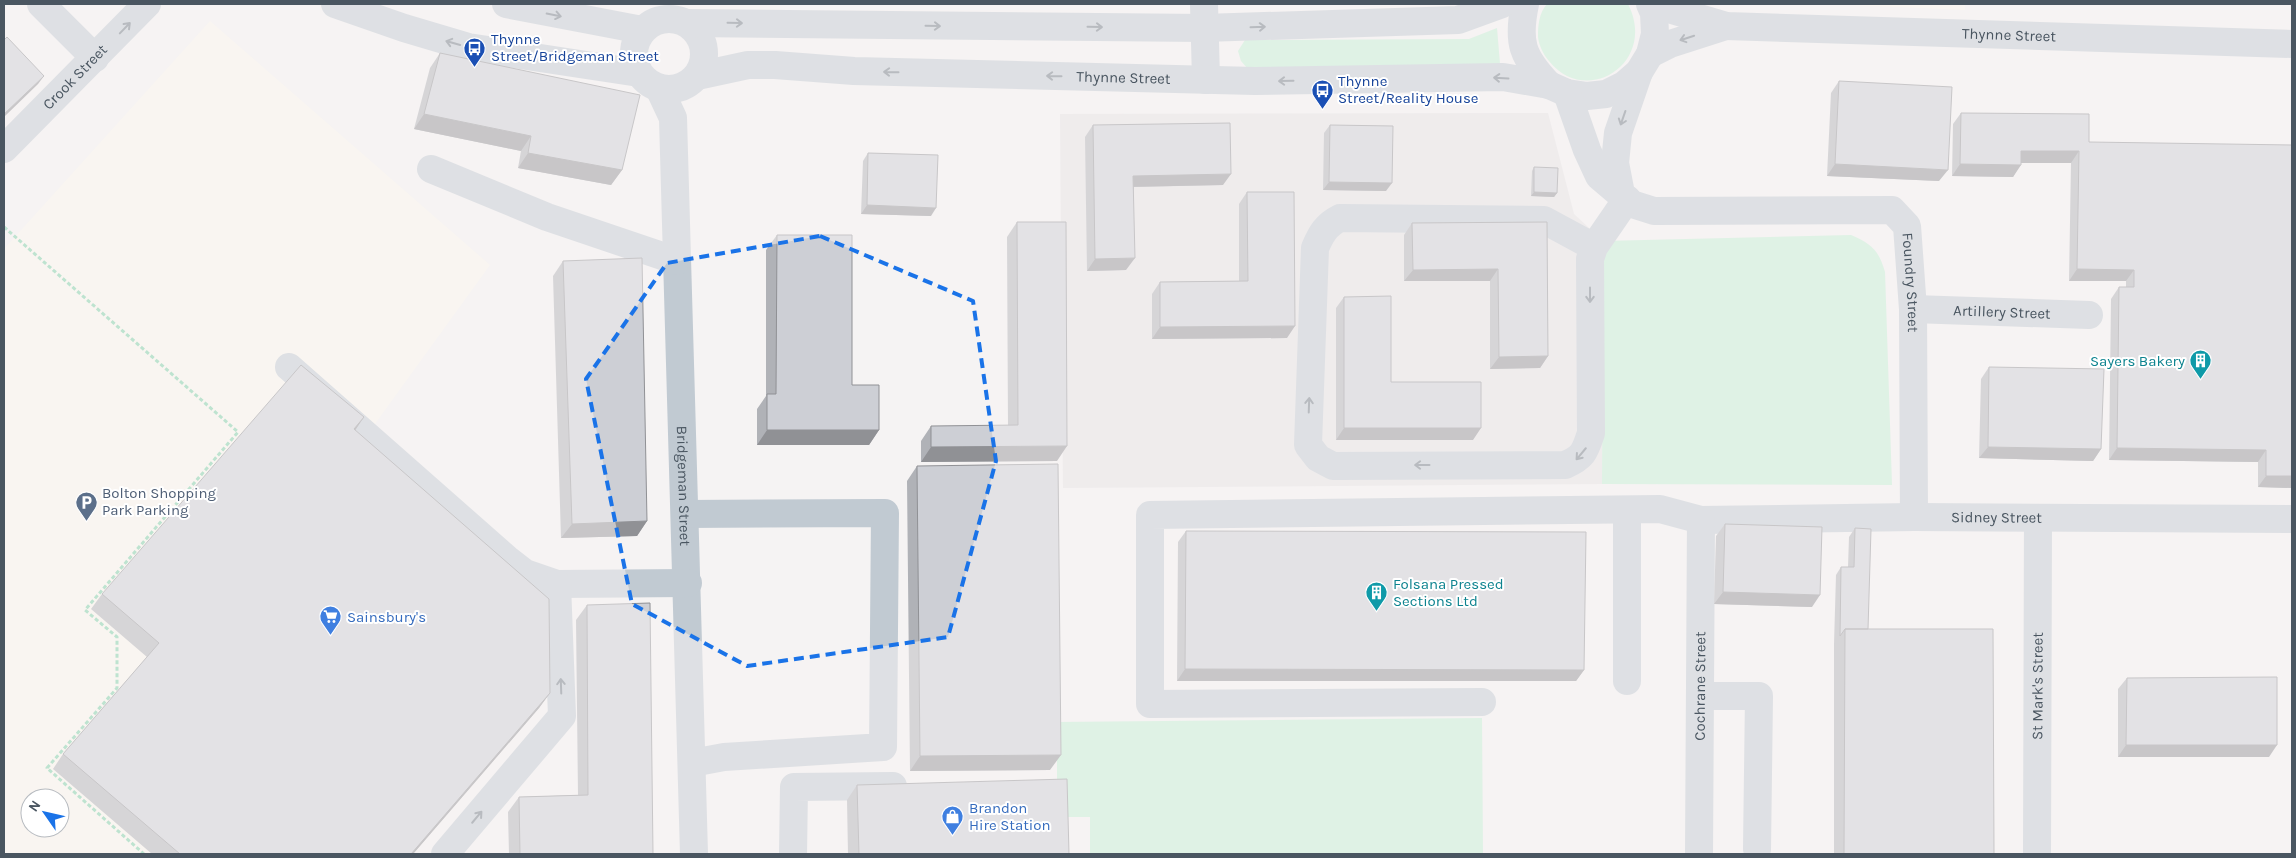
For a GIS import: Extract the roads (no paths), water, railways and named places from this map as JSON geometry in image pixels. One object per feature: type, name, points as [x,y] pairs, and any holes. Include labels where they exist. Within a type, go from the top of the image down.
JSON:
[{"type":"street","points":[[41,4],[95,58]]},
{"type":"street","name":"Crook Street","points":[[4,149],[147,4]]},
{"type":"street","points":[[334,4],[468,47],[680,88],[693,80],[702,65],[704,53],[699,36],[662,19]]},
{"type":"street","points":[[506,4],[662,19],[1204,16],[1458,20],[1502,4]]},
{"type":"street","points":[[1525,4],[1520,26],[1523,48],[1533,68],[1558,89]]},
{"type":"street","points":[[1594,246],[1544,220],[1340,218],[1329,224],[1320,236],[1315,248],[1308,445],[1318,458],[1333,466],[1565,465],[1579,459],[1586,450],[1591,433],[1590,259],[1594,246],[1624,197],[1615,163],[1618,133],[1655,34],[1654,13],[1650,4]]},
{"type":"street","name":"Thynne Street","points":[[1661,4],[1669,9],[1726,26],[2292,44]]},
{"type":"street","points":[[1204,16],[1206,80]]},
{"type":"street","points":[[649,81],[634,63],[633,52],[636,42],[662,19]]},
{"type":"street","name":"Thynne Street","points":[[693,80],[748,65],[775,65],[854,71],[1256,81],[1503,77],[1587,96],[1606,94],[1624,85],[1645,63],[1670,44],[1726,26]]},
{"type":"street","name":"Bridgeman Street","points":[[693,80],[673,118],[688,583],[694,854]]},
{"type":"street","name":"Bridgeman Street","points":[[649,81],[673,118]]},
{"type":"street","name":"Foundry Street","points":[[1558,89],[1600,176],[1624,197],[1642,208],[1654,211],[1892,210],[1907,226],[1914,309],[1914,517]]},
{"type":"street","points":[[431,169],[547,218],[677,261]]},
{"type":"street","name":"Artillery Street","points":[[1914,309],[2089,315]]},
{"type":"street","points":[[289,367],[525,573],[557,584],[688,583]]},
{"type":"street","name":"Sidney Street","points":[[1482,702],[1150,704],[1150,515],[1660,509],[1701,520],[1914,517],[2292,518]]},
{"type":"street","points":[[1627,510],[1627,681]]},
{"type":"street","points":[[685,514],[885,513],[884,747],[724,757],[692,763]]},
{"type":"street","name":"St Mark's Street","points":[[2037,854],[2038,518]]},
{"type":"street","name":"Cochrane Street","points":[[1699,854],[1701,520]]},
{"type":"street","points":[[445,854],[562,716],[557,584]]},
{"type":"street","points":[[1700,696],[1759,696],[1757,849]]},
{"type":"street","points":[[793,854],[794,787],[919,786]]},
{"type":"place","name":"Thynne Street/Bridgeman Street","points":[[475,67]]},
{"type":"place","name":"Thynne Street/Reality House","points":[[1322,109]]},
{"type":"place","name":"Sayers Bakery","points":[[2201,380]]},
{"type":"place","name":"Bolton Shopping Park Parking","points":[[86,521]]},
{"type":"place","name":"Folsana Pressed Sections Ltd","points":[[1377,612]]},
{"type":"place","name":"Sainsbury's","points":[[331,636]]},
{"type":"place","name":"Brandon Hire Station","points":[[953,836]]}]
